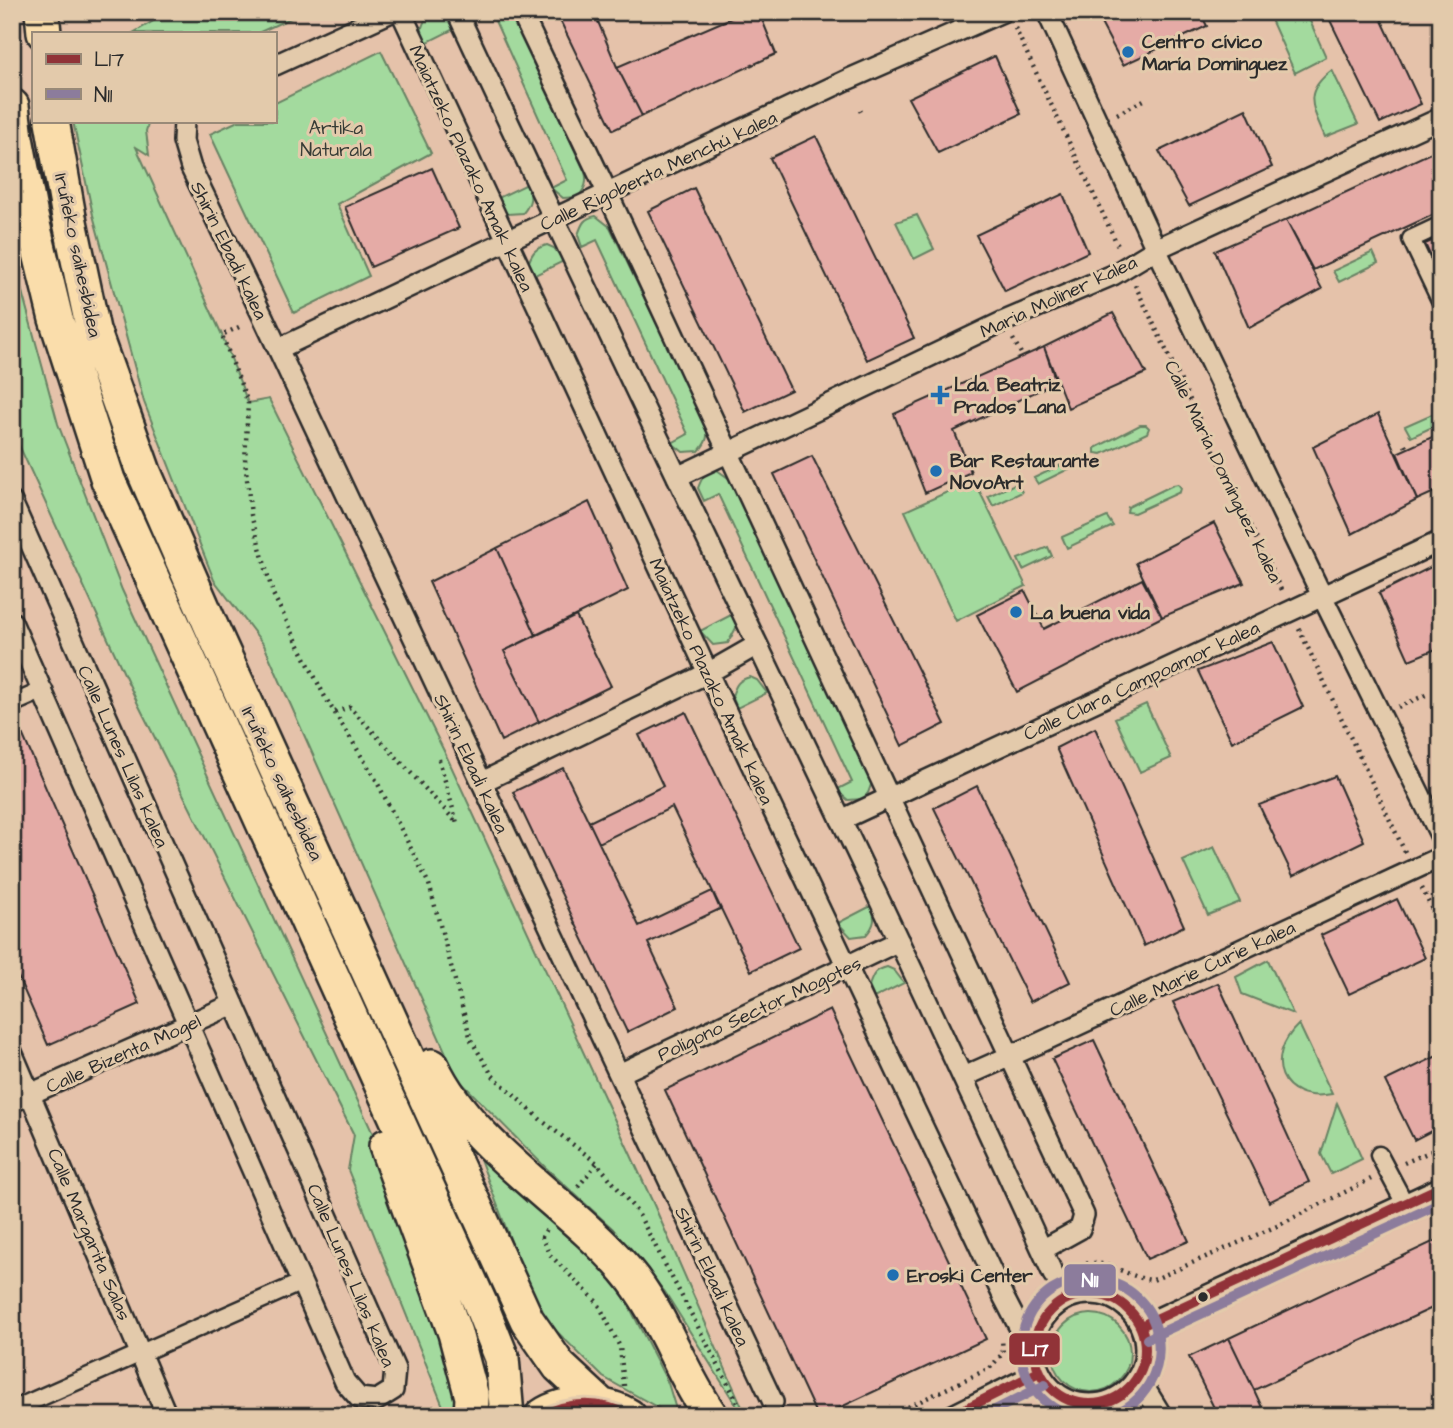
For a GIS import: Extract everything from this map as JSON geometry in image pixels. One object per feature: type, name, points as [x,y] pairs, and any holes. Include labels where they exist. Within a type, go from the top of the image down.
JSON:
[{"type":"highway","points":[[42,12],[44,32]]},
{"type":"highway","name":"Iruñeko saihesbidea","points":[[12,106],[31,216],[57,319],[108,480],[480,1303],[502,1358],[507,1416]]},
{"type":"highway","name":"Iruñeko saihesbidea","points":[[53,123],[69,217],[93,330],[144,472],[211,626],[527,1320],[559,1366],[619,1403]]},
{"type":"highway","points":[[211,626],[269,710],[442,1087],[471,1125],[601,1242],[646,1296],[710,1416]]},
{"type":"highway","points":[[194,675],[235,803],[372,1110],[455,1333],[472,1397],[471,1416]]},
{"type":"highway","points":[[542,1416],[574,1405],[619,1403]]},
{"type":"street","points":[[276,65],[391,12]]},
{"type":"street","name":"Maiatzeko Plazako Amak kalea","points":[[401,12],[708,673],[1004,1298],[1018,1325],[1034,1345]]},
{"type":"street","points":[[457,12],[553,220],[899,941],[1053,1274],[1069,1297]]},
{"type":"street","points":[[521,12],[1084,1215],[1080,1229],[1042,1250]]},
{"type":"street","name":"Calle María Domínguez kalea","points":[[1047,12],[1322,596],[1441,837]]},
{"type":"street","name":"Calle Rigoberta Menchú kalea","points":[[278,349],[849,79],[1008,18]]},
{"type":"street","name":"Maria Moliner kalea","points":[[677,477],[1002,322],[1127,268],[1156,248],[1441,118]]},
{"type":"street","name":"Shirin Ebadi kalea","points":[[184,122],[183,141],[191,168],[773,1402]]},
{"type":"street","points":[[1441,225],[1411,239],[1441,302]]},
{"type":"street","name":"Calle Lunes Lilas kalea","points":[[12,502],[395,1369],[393,1390],[377,1401],[359,1398],[345,1382],[12,622]]},
{"type":"street","name":"Calle Clara Campoamor kalea","points":[[841,820],[1441,541]]},
{"type":"street","points":[[482,782],[708,673],[758,645]]},
{"type":"street","points":[[12,704],[44,690]]},
{"type":"street","name":"Calle Marie Curie kalea","points":[[963,1077],[1441,857]]},
{"type":"street","name":"Polígono Sector Mogotes","points":[[619,1074],[899,941]]},
{"type":"street","name":"Calle Bizenta Mogel","points":[[21,1098],[234,1004]]},
{"type":"street","name":"Calle Margarita Salas","points":[[12,1052],[21,1098],[140,1352],[167,1416]]},
{"type":"street","points":[[1379,1155],[1405,1204]]},
{"type":"street","points":[[1141,1326],[1441,1187]]},
{"type":"street","points":[[12,1410],[302,1282]]},
{"type":"street","points":[[1094,1294],[1118,1301],[1132,1311],[1141,1326],[1145,1343],[1144,1360],[1138,1377],[1127,1391],[1112,1400],[1087,1404],[1062,1397],[1048,1386],[1039,1372],[1034,1345],[1037,1330],[1056,1304],[1069,1297],[1094,1294]]},
{"type":"street","points":[[951,1416],[1039,1372]]},
{"type":"street","points":[[1138,1377],[1162,1416]]},
{"type":"path","name":"Calle María Domínguez kalea","points":[[1008,18],[1441,929]]},
{"type":"path","points":[[1098,124],[1144,100]]},
{"type":"path","points":[[860,110],[863,116]]},
{"type":"path","points":[[239,327],[222,335],[248,403],[245,461],[251,515],[273,594],[335,712],[375,778],[429,884],[471,1040],[492,1074],[541,1120],[597,1163],[638,1213],[745,1416]]},
{"type":"path","points":[[1381,715],[1426,695]]},
{"type":"path","points":[[335,712],[350,707],[457,822],[438,756]]},
{"type":"path","points":[[1053,1274],[1091,1263],[1118,1269],[1142,1280],[1153,1280],[1276,1226],[1441,1147]]},
{"type":"path","points":[[597,1163],[552,1217],[542,1237],[550,1255],[598,1303],[620,1347],[619,1403]]},
{"type":"path","points":[[889,1416],[990,1368],[1003,1353],[1002,1338],[989,1307],[1004,1298]]},
{"type":"path","points":[[415,1416],[435,1406]]},
{"type":"green space","points":[[169,12],[304,12],[260,32],[135,32]]},
{"type":"green space","points":[[438,12],[446,15],[456,28],[426,43],[421,31],[423,24],[428,16]]},
{"type":"green space","points":[[491,12],[510,12],[585,172],[585,185],[578,197],[563,198],[551,188],[567,180]]},
{"type":"green space","points":[[1306,12],[1326,57],[1295,73],[1268,13]]},
{"type":"green space","name":"Artika Naturala","points":[[381,51],[431,153],[337,204],[369,276],[294,313],[210,134],[236,122],[276,122],[276,103]]},
{"type":"green space","points":[[1332,70],[1358,124],[1325,137],[1312,100],[1316,86]]},
{"type":"green space","points":[[73,122],[149,122],[146,131],[149,155],[136,147],[222,335],[248,403],[269,399],[445,753],[654,1205],[746,1416],[743,1416],[665,1292],[613,1229],[545,1167],[457,1078],[264,645],[214,580],[144,402],[93,215]]},
{"type":"green space","points":[[527,184],[530,199],[523,213],[507,214],[494,200]]},
{"type":"green space","points":[[917,215],[934,249],[914,259],[896,222]]},
{"type":"green space","points":[[596,216],[610,227],[706,426],[706,440],[699,451],[683,452],[672,443],[688,434],[597,240],[582,247],[578,235],[581,227],[586,220]]},
{"type":"green space","points":[[547,245],[554,248],[564,261],[533,276],[528,264],[531,257],[537,249]]},
{"type":"green space","points":[[1373,252],[1378,263],[1339,282],[1333,271]]},
{"type":"green space","points":[[12,255],[58,424],[122,590],[374,1136],[461,1396],[460,1416],[447,1416],[348,1170],[354,1135],[138,704],[12,430]]},
{"type":"green space","points":[[1441,410],[1441,423],[1411,437],[1405,426]]},
{"type":"green space","points":[[1140,425],[1149,428],[1147,433],[1102,454],[1095,453],[1095,448]]},
{"type":"green space","points":[[1078,457],[1081,463],[1038,484],[1034,478]]},
{"type":"green space","points":[[717,470],[731,480],[872,782],[863,799],[848,800],[836,790],[852,782],[718,494],[704,501],[698,488],[705,476]]},
{"type":"green space","points":[[974,480],[1026,586],[956,621],[905,511]]},
{"type":"green space","points":[[1017,483],[1022,492],[993,506],[988,496]]},
{"type":"green space","points":[[1178,484],[1180,492],[1134,513],[1127,512],[1128,507]]},
{"type":"green space","points":[[1107,517],[1113,526],[1067,548],[1062,537]]},
{"type":"green space","points":[[1048,547],[1052,556],[1023,570],[1018,559]]},
{"type":"green space","points":[[733,614],[737,626],[728,643],[713,645],[700,631]]},
{"type":"green space","points":[[750,677],[757,680],[767,693],[737,708],[732,696],[735,688],[740,681]]},
{"type":"green space","points":[[1146,704],[1171,758],[1140,772],[1115,718]]},
{"type":"green space","points":[[1214,847],[1240,902],[1208,915],[1183,861]]},
{"type":"green space","points":[[871,906],[874,922],[866,935],[851,937],[838,923]]},
{"type":"green space","points":[[1268,960],[1293,1014],[1242,994],[1236,977]]},
{"type":"green space","points":[[887,967],[894,970],[904,983],[874,998],[869,986],[872,978],[877,971]]},
{"type":"green space","points":[[1299,1024],[1332,1094],[1314,1095],[1300,1092],[1282,1076],[1282,1051],[1288,1037]]},
{"type":"green space","points":[[1337,1103],[1362,1159],[1331,1174],[1321,1154]]},
{"type":"green space","points":[[477,1151],[576,1232],[621,1290],[668,1383],[678,1416],[673,1416],[603,1377],[538,1313]]},
{"type":"green space","points":[[1091,1314],[1106,1317],[1119,1325],[1127,1338],[1130,1353],[1127,1368],[1119,1381],[1106,1389],[1091,1392],[1076,1389],[1063,1381],[1055,1368],[1052,1353],[1055,1338],[1063,1325],[1076,1317]]},
{"type":"building","points":[[556,12],[594,12],[617,67],[642,116],[613,130]]},
{"type":"building","points":[[745,12],[759,12],[776,54],[642,116],[617,67]]},
{"type":"building","points":[[1095,12],[1200,12],[1207,26],[1123,65]]},
{"type":"building","points":[[1326,12],[1378,12],[1421,104],[1380,123]]},
{"type":"building","points":[[995,56],[1021,114],[938,153],[908,98]]},
{"type":"building","points":[[1246,109],[1272,167],[1189,206],[1159,151]]},
{"type":"building","points":[[816,136],[914,338],[867,360],[770,158]]},
{"type":"building","points":[[1441,148],[1441,211],[1313,270],[1286,220]]},
{"type":"building","points":[[432,168],[459,228],[371,267],[345,207]]},
{"type":"building","points":[[694,188],[791,390],[745,412],[648,211]]},
{"type":"building","points":[[1063,194],[1088,252],[1005,291],[976,235]]},
{"type":"building","points":[[1286,220],[1322,289],[1249,328],[1215,251]]},
{"type":"building","points":[[1441,237],[1441,279],[1425,244]]},
{"type":"building","points":[[1113,313],[1146,373],[1068,408],[1044,347]]},
{"type":"building","points":[[1044,347],[1056,382],[954,431],[971,472],[925,493],[894,414]]},
{"type":"building","points":[[1378,414],[1417,500],[1352,534],[1313,447]]},
{"type":"building","points":[[1441,433],[1441,489],[1417,500],[1397,453]]},
{"type":"building","points":[[812,456],[945,724],[902,746],[774,474]]},
{"type":"building","points":[[589,502],[628,590],[536,635],[497,548]]},
{"type":"building","points":[[1214,523],[1244,583],[1162,617],[1136,563]]},
{"type":"building","points":[[497,548],[536,635],[504,651],[539,722],[501,741],[429,582]]},
{"type":"building","points":[[1441,562],[1441,647],[1409,660],[1379,593]]},
{"type":"building","points":[[1142,579],[1162,617],[1017,692],[977,615],[1025,591],[1044,629]]},
{"type":"building","points":[[576,616],[611,686],[539,722],[504,651]]},
{"type":"building","points":[[1273,642],[1303,707],[1232,742],[1198,671]]},
{"type":"building","points":[[686,712],[799,948],[751,971],[672,807],[599,843],[589,822],[663,786],[639,735]]},
{"type":"building","points":[[1095,728],[1184,926],[1144,946],[1056,748]]},
{"type":"building","points":[[21,731],[140,1004],[48,1045],[12,963],[12,735]]},
{"type":"building","points":[[563,768],[639,926],[712,891],[720,909],[648,943],[678,1007],[627,1032],[513,792]]},
{"type":"building","points":[[1335,776],[1364,841],[1293,876],[1259,805]]},
{"type":"building","points":[[977,786],[1070,982],[1030,1002],[934,808]]},
{"type":"building","points":[[1397,899],[1425,958],[1349,994],[1321,935]]},
{"type":"building","points":[[1218,983],[1309,1182],[1269,1202],[1173,1002]]},
{"type":"building","points":[[830,1010],[986,1339],[817,1416],[665,1090]]},
{"type":"building","points":[[1094,1040],[1189,1241],[1147,1259],[1052,1059]]},
{"type":"building","points":[[1441,1054],[1441,1126],[1414,1140],[1385,1081]]},
{"type":"building","points":[[1441,1238],[1441,1304],[1254,1390],[1229,1338]]},
{"type":"building","points":[[1229,1338],[1266,1416],[1218,1416],[1189,1357]]},
{"type":"transit line","name":"L17","points":[[1141,1326],[1441,1187]]},
{"type":"transit line","name":"N11","points":[[1147,1339],[1441,1203]]},
{"type":"transit line","name":"N11","points":[[1071,1416],[1047,1403],[1031,1384],[1023,1362],[1022,1338],[1029,1316],[1043,1298],[1063,1285],[1090,1280],[1117,1285],[1137,1298],[1151,1316],[1158,1338],[1157,1362],[1149,1384],[1133,1403],[1109,1416]]},
{"type":"transit line","name":"L17","points":[[1090,1294],[1111,1298],[1129,1310],[1141,1328],[1145,1349],[1141,1370],[1129,1388],[1111,1400],[1090,1404],[1069,1400],[1051,1388],[1039,1370],[1035,1349],[1039,1328],[1051,1310],[1069,1298],[1090,1294]]},
{"type":"transit line","name":"L17","points":[[951,1416],[1039,1372]]},
{"type":"transit line","name":"N11","points":[[983,1416],[1045,1385]]},
{"type":"transit line","name":"L17","points":[[542,1416],[574,1405],[597,1405],[629,1416]]},
{"type":"place","name":"Centro cívico María Dominguez","points":[[1128,52]]},
{"type":"place","name":"Lda. Beatriz Prados Lana","points":[[940,395]]},
{"type":"place","name":"Bar Restaurante NovoArt","points":[[936,471]]},
{"type":"place","name":"La buena vida","points":[[1016,612]]},
{"type":"place","name":"Eroski Center","points":[[893,1275]]}]
